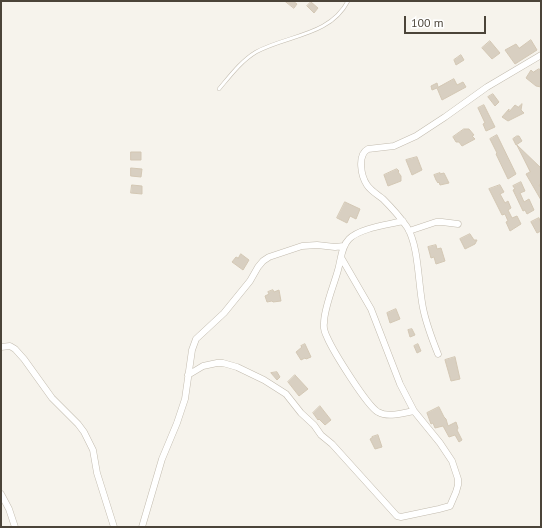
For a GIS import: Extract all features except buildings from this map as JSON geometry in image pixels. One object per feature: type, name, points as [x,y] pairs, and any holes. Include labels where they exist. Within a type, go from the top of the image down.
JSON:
[{"type":"street","points":[[438,354],[423,308],[415,251],[409,231],[403,221],[387,203],[368,187],[364,181],[361,159],[364,151],[372,148],[394,146],[416,136],[487,87],[541,55]]},
{"type":"street","points":[[403,221],[356,234],[349,239],[344,246],[342,259],[325,316],[324,328],[327,338],[350,376],[374,410],[381,414],[388,415],[414,411]]},
{"type":"street","points":[[409,231],[436,222],[458,224]]},
{"type":"street","points":[[142,527],[162,459],[182,410],[192,350],[196,339],[224,313],[250,281],[263,261],[278,253],[302,246],[344,246]]},
{"type":"street","points":[[188,375],[203,366],[223,363],[237,367],[286,394],[301,413],[374,489],[395,514],[401,517],[447,507],[452,502],[458,485],[456,473],[449,456],[414,411],[400,384],[371,309],[342,259]]},
{"type":"street","points":[[1,347],[10,346],[15,349],[52,398],[84,432],[93,450],[97,473],[114,527]]},
{"type":"street","points":[[1,494],[9,509],[15,527]]},
{"type":"lane","points":[[219,89],[240,65],[255,53],[269,46],[326,26],[336,18],[348,1]]}]
